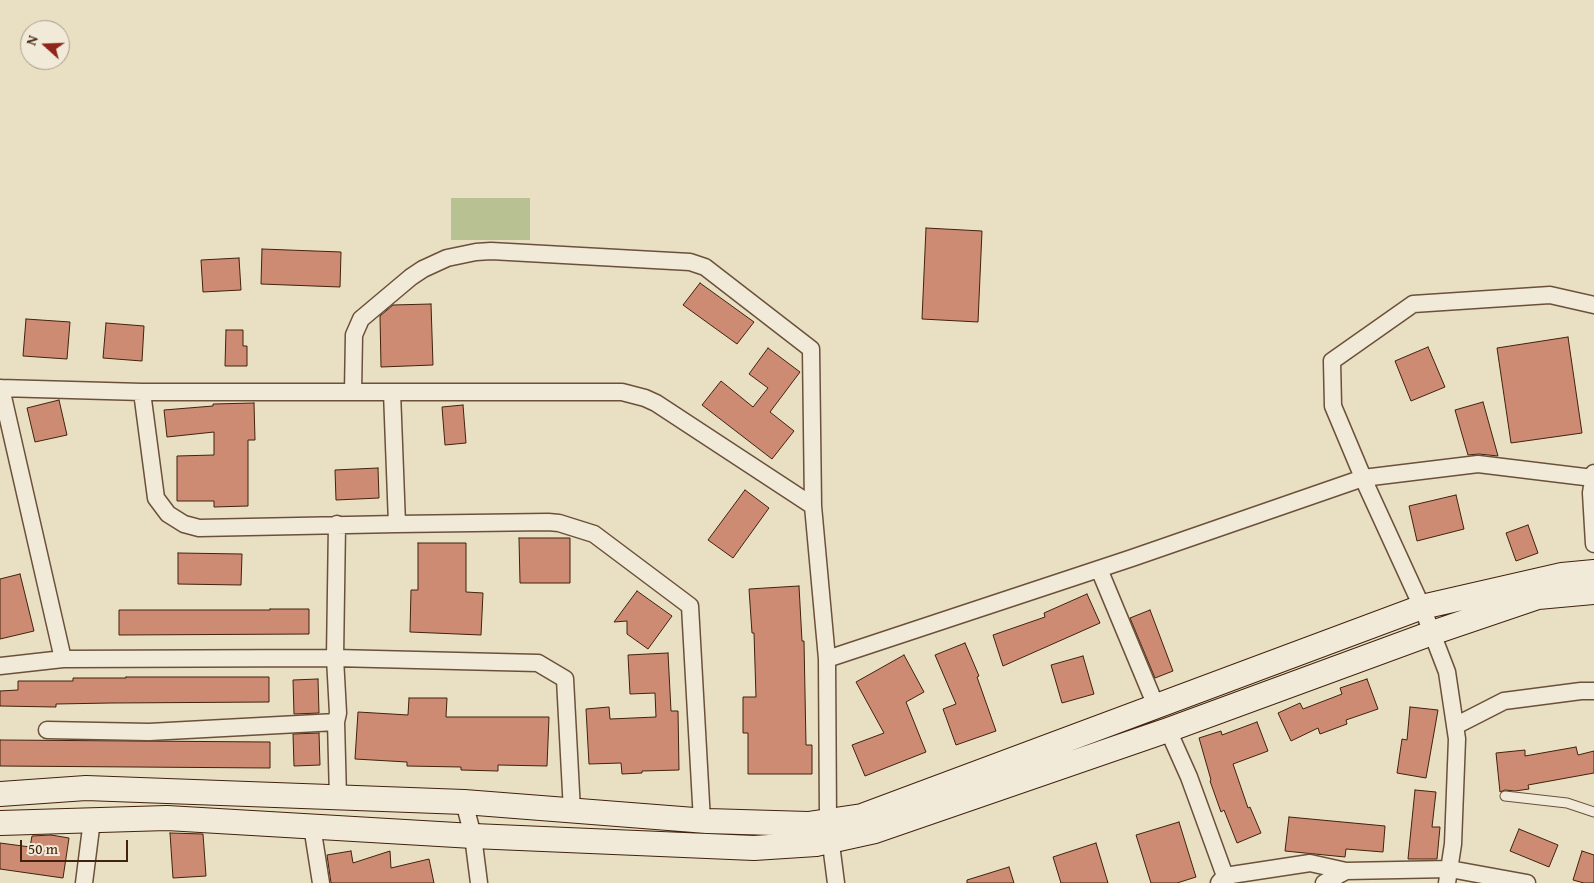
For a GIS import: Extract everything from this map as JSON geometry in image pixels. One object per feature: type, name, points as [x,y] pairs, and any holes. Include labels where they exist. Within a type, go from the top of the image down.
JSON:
[{"type":"street","points":[[353,392],[354,335],[357,324],[361,319],[411,276],[434,263],[462,254],[491,251],[690,262],[705,267],[811,349],[813,506],[827,659],[829,831],[836,883]]},
{"type":"street","points":[[1448,876],[1453,844],[1457,739],[1446,672],[1422,607],[1363,478],[1333,406],[1332,361],[1413,304],[1550,295],[1594,305]]},
{"type":"street","points":[[63,658],[0,388],[142,392],[611,390],[634,394],[656,403],[813,506]]},
{"type":"street","points":[[142,392],[156,498],[176,521],[199,528],[337,524],[548,522],[570,525],[594,534],[690,606],[702,821]]},
{"type":"street","points":[[392,392],[396,524]]},
{"type":"street","points":[[827,659],[1099,569],[1363,478],[1478,464],[1594,475],[1591,493],[1594,544]]},
{"type":"street","points":[[337,524],[334,658],[338,713],[336,722],[338,798]]},
{"type":"street","points":[[1099,569],[1156,706],[1189,777],[1223,881],[1310,863],[1346,871],[1448,876],[1527,883]]},
{"type":"street","points":[[0,823],[167,818],[473,836],[754,848],[816,844],[829,831],[862,816],[1422,607],[1562,575],[1594,572]]},
{"type":"street","points":[[0,794],[86,788],[464,802],[702,821],[808,824],[829,831],[875,832],[1168,730],[1432,633],[1538,597],[1594,592]]},
{"type":"street","points":[[0,666],[63,658],[334,658],[538,663],[565,679],[572,811]]},
{"type":"street","points":[[1455,726],[1504,701],[1594,691]]},
{"type":"street","points":[[47,730],[149,732],[336,722]]},
{"type":"street","points":[[464,802],[473,836],[479,883]]},
{"type":"street","points":[[84,883],[92,820]]},
{"type":"street","points":[[312,826],[322,883]]},
{"type":"street","points":[[1324,883],[1346,871]]},
{"type":"lane","points":[[1504,796],[1567,803],[1594,812]]},
{"type":"green space","points":[[451,198],[530,198],[530,240],[451,240]]},
{"type":"building","points":[[926,228],[982,231],[978,322],[922,319]]},
{"type":"building","points":[[262,249],[341,252],[340,287],[261,284]]},
{"type":"building","points":[[239,258],[241,290],[203,292],[201,260]]},
{"type":"building","points":[[700,283],[754,322],[737,344],[683,305]]},
{"type":"building","points":[[431,304],[433,365],[381,367],[380,316],[393,305]]},
{"type":"building","points":[[26,319],[70,322],[67,359],[23,356]]},
{"type":"building","points":[[106,323],[144,326],[142,361],[103,358]]},
{"type":"building","points":[[226,330],[243,330],[243,346],[247,346],[247,366],[225,366]]},
{"type":"building","points":[[1568,337],[1582,433],[1511,443],[1497,348]]},
{"type":"building","points":[[1428,347],[1445,387],[1411,401],[1395,361]]},
{"type":"building","points":[[768,348],[800,372],[770,412],[794,431],[772,459],[702,405],[721,381],[753,407],[768,388],[749,374]]},
{"type":"building","points":[[59,400],[67,435],[35,442],[27,408]]},
{"type":"building","points":[[1483,402],[1498,456],[1468,455],[1455,410]]},
{"type":"building","points":[[254,403],[255,440],[248,440],[248,506],[214,507],[214,501],[177,501],[177,456],[214,455],[214,432],[167,437],[164,410],[213,406],[213,404]]},
{"type":"building","points":[[463,405],[466,443],[445,445],[442,407]]},
{"type":"building","points":[[378,468],[379,498],[336,500],[335,470]]},
{"type":"building","points":[[745,490],[769,508],[733,558],[708,540]]},
{"type":"building","points":[[1456,495],[1464,529],[1417,541],[1409,506]]},
{"type":"building","points":[[1528,525],[1538,553],[1516,561],[1506,533]]},
{"type":"building","points":[[519,538],[570,538],[570,583],[520,583]]},
{"type":"building","points":[[418,543],[466,543],[466,592],[483,593],[481,635],[410,632],[411,590],[418,590]]},
{"type":"building","points":[[178,553],[242,554],[241,585],[178,584]]},
{"type":"building","points":[[20,574],[34,631],[0,639],[0,579]]},
{"type":"building","points":[[799,586],[802,641],[804,641],[806,745],[812,745],[812,774],[748,774],[748,733],[743,733],[743,697],[756,697],[754,633],[752,633],[749,589]]},
{"type":"building","points":[[637,591],[672,616],[648,649],[627,634],[627,621],[614,622]]},
{"type":"building","points":[[1087,594],[1100,623],[1003,666],[993,635],[1045,617],[1044,613]]},
{"type":"building","points":[[309,609],[309,634],[119,635],[119,610]]},
{"type":"building","points":[[1150,610],[1173,671],[1155,678],[1130,618]]},
{"type":"building","points":[[965,643],[979,676],[977,677],[996,731],[956,745],[943,709],[956,704],[935,655]]},
{"type":"building","points":[[668,653],[671,711],[678,711],[679,770],[642,771],[642,773],[622,774],[621,763],[589,764],[586,709],[609,707],[610,719],[656,717],[655,693],[630,694],[628,655]]},
{"type":"building","points":[[904,655],[924,692],[906,702],[926,752],[865,776],[852,745],[884,733],[856,682]]},
{"type":"building","points":[[1083,656],[1094,694],[1062,703],[1051,665]]},
{"type":"building","points":[[269,677],[269,702],[56,704],[56,707],[0,706],[0,691],[18,690],[18,681],[73,681],[73,678]]},
{"type":"building","points":[[318,679],[319,713],[294,714],[293,680]]},
{"type":"building","points":[[1367,679],[1378,709],[1346,720],[1347,724],[1320,734],[1318,728],[1291,741],[1278,713],[1300,703],[1303,709],[1342,694],[1340,688]]},
{"type":"building","points":[[409,698],[447,698],[446,717],[549,717],[547,766],[498,765],[498,771],[461,770],[461,767],[407,766],[407,762],[355,759],[358,712],[408,715]]},
{"type":"building","points":[[1410,707],[1438,710],[1426,778],[1397,773],[1402,739],[1407,740]]},
{"type":"building","points":[[1257,722],[1268,751],[1233,764],[1248,808],[1250,807],[1261,833],[1237,843],[1224,810],[1221,812],[1210,781],[1199,738],[1221,731],[1222,735]]},
{"type":"building","points":[[319,733],[320,765],[294,766],[293,734]]},
{"type":"building","points":[[0,740],[270,742],[270,768],[0,766]]},
{"type":"building","points":[[1576,747],[1578,755],[1594,751],[1594,773],[1528,785],[1529,789],[1500,792],[1496,753],[1525,750],[1525,756]]},
{"type":"building","points":[[1415,790],[1436,792],[1432,827],[1440,827],[1437,859],[1408,859]]},
{"type":"building","points":[[1289,817],[1385,826],[1383,852],[1346,849],[1345,857],[1285,851]]},
{"type":"building","points":[[1179,822],[1196,877],[1177,883],[1151,883],[1136,835]]},
{"type":"building","points":[[1519,829],[1558,845],[1549,867],[1510,851]]},
{"type":"building","points":[[170,833],[203,834],[206,876],[173,878]]},
{"type":"building","points":[[51,835],[69,838],[63,878],[0,869],[0,843],[30,847],[32,836]]},
{"type":"building","points":[[1096,843],[1108,883],[1061,883],[1053,857]]},
{"type":"building","points":[[351,851],[353,863],[390,851],[391,868],[429,859],[434,883],[331,883],[327,855]]},
{"type":"building","points":[[1582,851],[1594,855],[1594,883],[1573,880]]},
{"type":"building","points":[[1009,867],[1014,883],[967,883],[967,880]]}]
